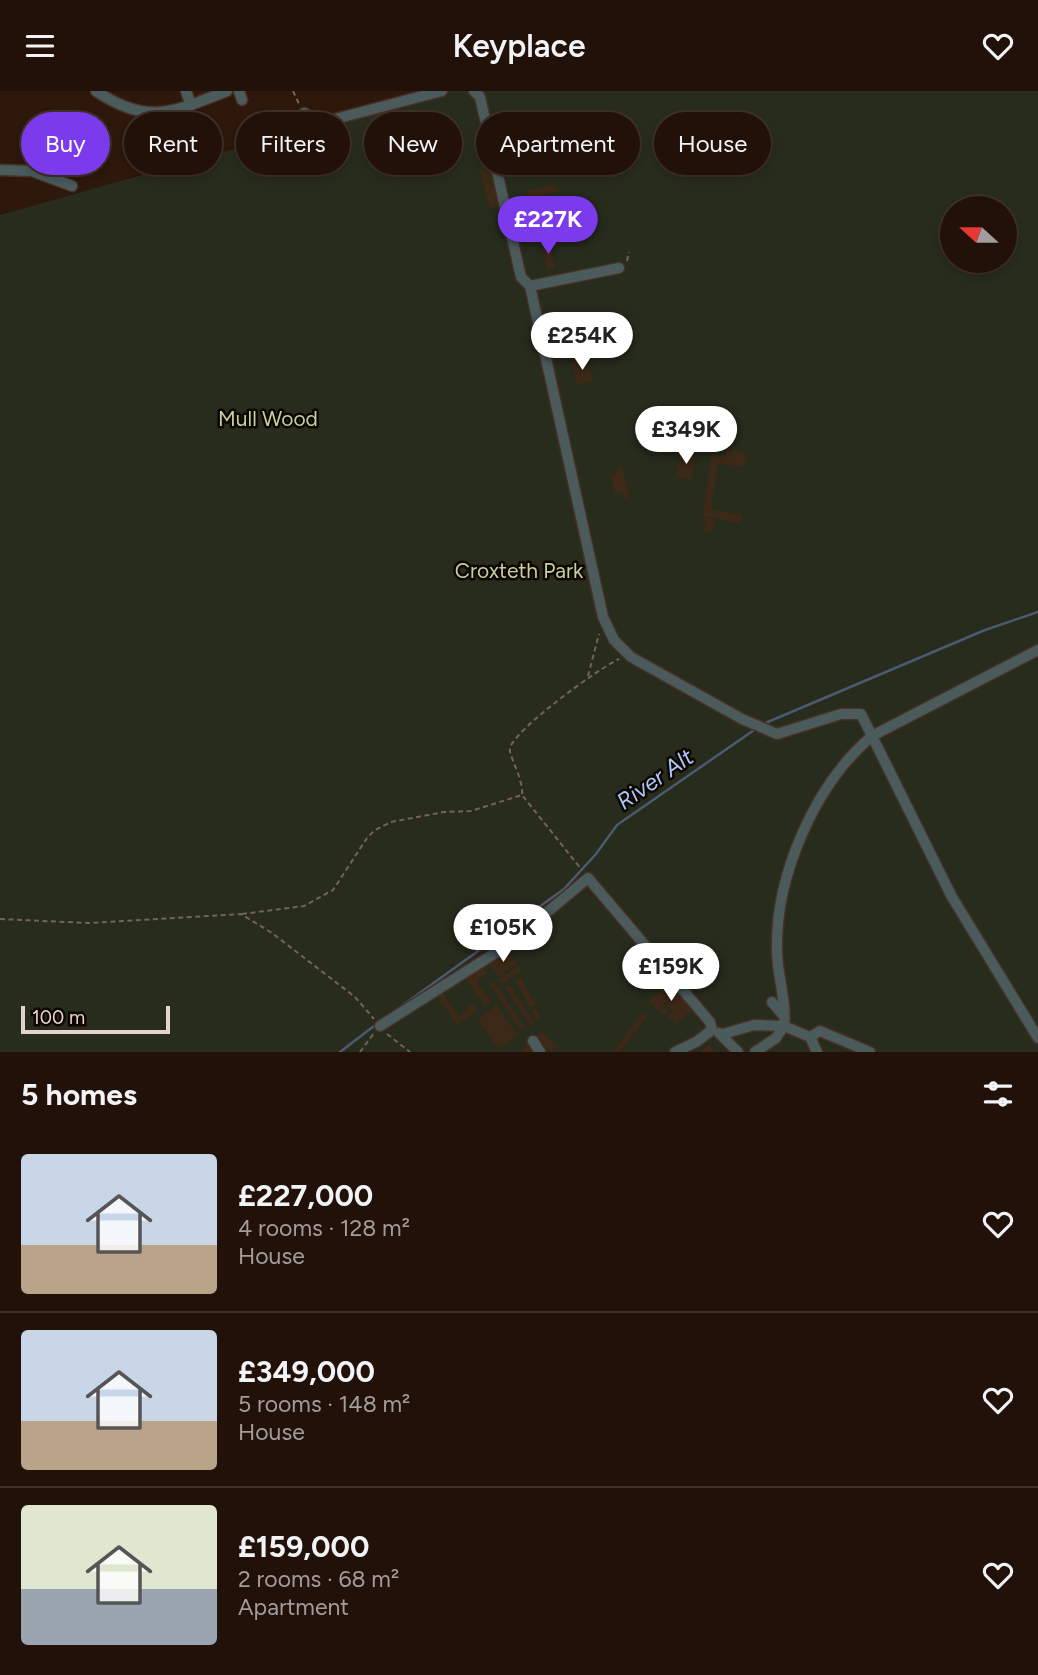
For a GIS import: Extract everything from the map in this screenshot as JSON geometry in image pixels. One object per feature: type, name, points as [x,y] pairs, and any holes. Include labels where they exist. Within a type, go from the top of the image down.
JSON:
[{"type":"street","points":[[96,91],[109,101],[133,111],[163,113],[227,91]]},
{"type":"street","points":[[186,91],[191,105]]},
{"type":"street","points":[[350,115],[442,91]]},
{"type":"street","points":[[474,91],[480,97],[521,277],[530,286],[603,617],[614,640],[631,657],[777,734],[841,714],[861,714],[947,888],[1038,1038]]},
{"type":"street","points":[[0,170],[8,168],[32,171],[72,186]]},
{"type":"street","points":[[530,286],[619,268]]},
{"type":"street","points":[[755,1052],[776,1038],[784,1020],[776,948],[783,897],[789,876],[807,828],[846,761],[872,736],[1038,650]]},
{"type":"street","points":[[380,1026],[508,945],[588,878],[710,1022],[712,1030]]},
{"type":"street","points":[[772,1002],[784,1020],[810,1037],[817,1052]]},
{"type":"street","points":[[723,1034],[742,1027],[784,1020]]},
{"type":"street","points":[[712,1030],[723,1034],[738,1052]]},
{"type":"street","points":[[675,1052],[696,1042],[712,1030]]},
{"type":"street","points":[[810,1037],[820,1031],[870,1052]]},
{"type":"street","points":[[533,1041],[540,1052]]},
{"type":"path","points":[[293,91],[304,112]]},
{"type":"path","points":[[588,677],[603,617]]},
{"type":"path","points":[[584,873],[522,795],[520,773],[510,753],[511,745],[522,731],[588,677],[608,664],[631,657]]},
{"type":"path","points":[[0,919],[89,923],[241,914],[304,906],[333,890],[375,829],[391,822],[444,812],[471,811],[522,795]]},
{"type":"path","points":[[241,914],[272,933],[344,989],[369,1014]]},
{"type":"path","points":[[360,1052],[380,1026],[410,1052]]},
{"type":"green space","name":"Croxteth Park","points":[[417,91],[1038,91],[1038,1052],[0,1052],[0,215],[142,175],[222,175],[222,152],[236,148],[236,175],[350,175],[350,112],[344,112]]},
{"type":"building","points":[[481,175],[493,175],[500,206],[490,208]]},
{"type":"building","points":[[556,185],[557,192],[528,198],[527,191]]},
{"type":"building","points":[[559,202],[560,209],[531,214],[529,207]]},
{"type":"building","points":[[549,241],[555,268],[547,270],[541,243]]},
{"type":"building","points":[[587,358],[593,382],[577,384],[572,362]]},
{"type":"building","points":[[690,449],[695,450],[692,480],[676,478],[679,456],[686,457]]},
{"type":"building","points":[[727,449],[746,452],[744,467],[718,463],[711,510],[741,514],[741,523],[702,516],[712,454],[726,456]]},
{"type":"building","points":[[622,466],[630,497],[624,499],[622,492],[615,494],[611,475],[618,473],[616,467]]},
{"type":"building","points":[[706,518],[715,519],[712,532],[703,531]]},
{"type":"building","points":[[558,907],[561,909],[519,951],[514,946]]},
{"type":"building","points":[[508,951],[517,964],[498,977],[489,963]]},
{"type":"building","points":[[518,966],[521,971],[502,984],[499,979]]},
{"type":"building","points":[[484,967],[488,973],[477,981],[491,1002],[484,1006],[466,979]]},
{"type":"building","points":[[521,977],[536,1005],[530,1008],[515,980]]},
{"type":"building","points":[[494,981],[525,1028],[521,1031],[489,983]]},
{"type":"building","points":[[670,982],[693,1009],[676,1024],[668,1016],[673,1011],[665,1002],[662,1005],[668,1011],[663,1016],[649,1001]]},
{"type":"building","points":[[509,984],[534,1022],[530,1025],[505,987]]},
{"type":"building","points":[[443,994],[459,1017],[473,1003],[478,1011],[457,1025],[438,998]]},
{"type":"building","points":[[497,1005],[518,1036],[498,1049],[478,1019]]},
{"type":"building","points":[[535,1008],[541,1017],[537,1020],[531,1011]]},
{"type":"building","points":[[642,1013],[647,1016],[620,1052],[613,1052]]},
{"type":"building","points":[[541,1031],[558,1045],[552,1052],[535,1038]]},
{"type":"building","points":[[530,1044],[535,1052],[522,1052],[521,1050]]},
{"type":"building","points":[[709,1045],[715,1052],[700,1052]]},
{"type":"waterway","name":"River Alt","points":[[763,724],[985,630],[1038,612]]},
{"type":"waterway","name":"River Alt","points":[[392,1013],[564,889],[596,854],[617,825],[757,728]]},
{"type":"waterway","name":"River Alt","points":[[340,1052],[378,1023]]},
{"type":"park label","name":"Mull Wood","points":[[268,419]]}]
